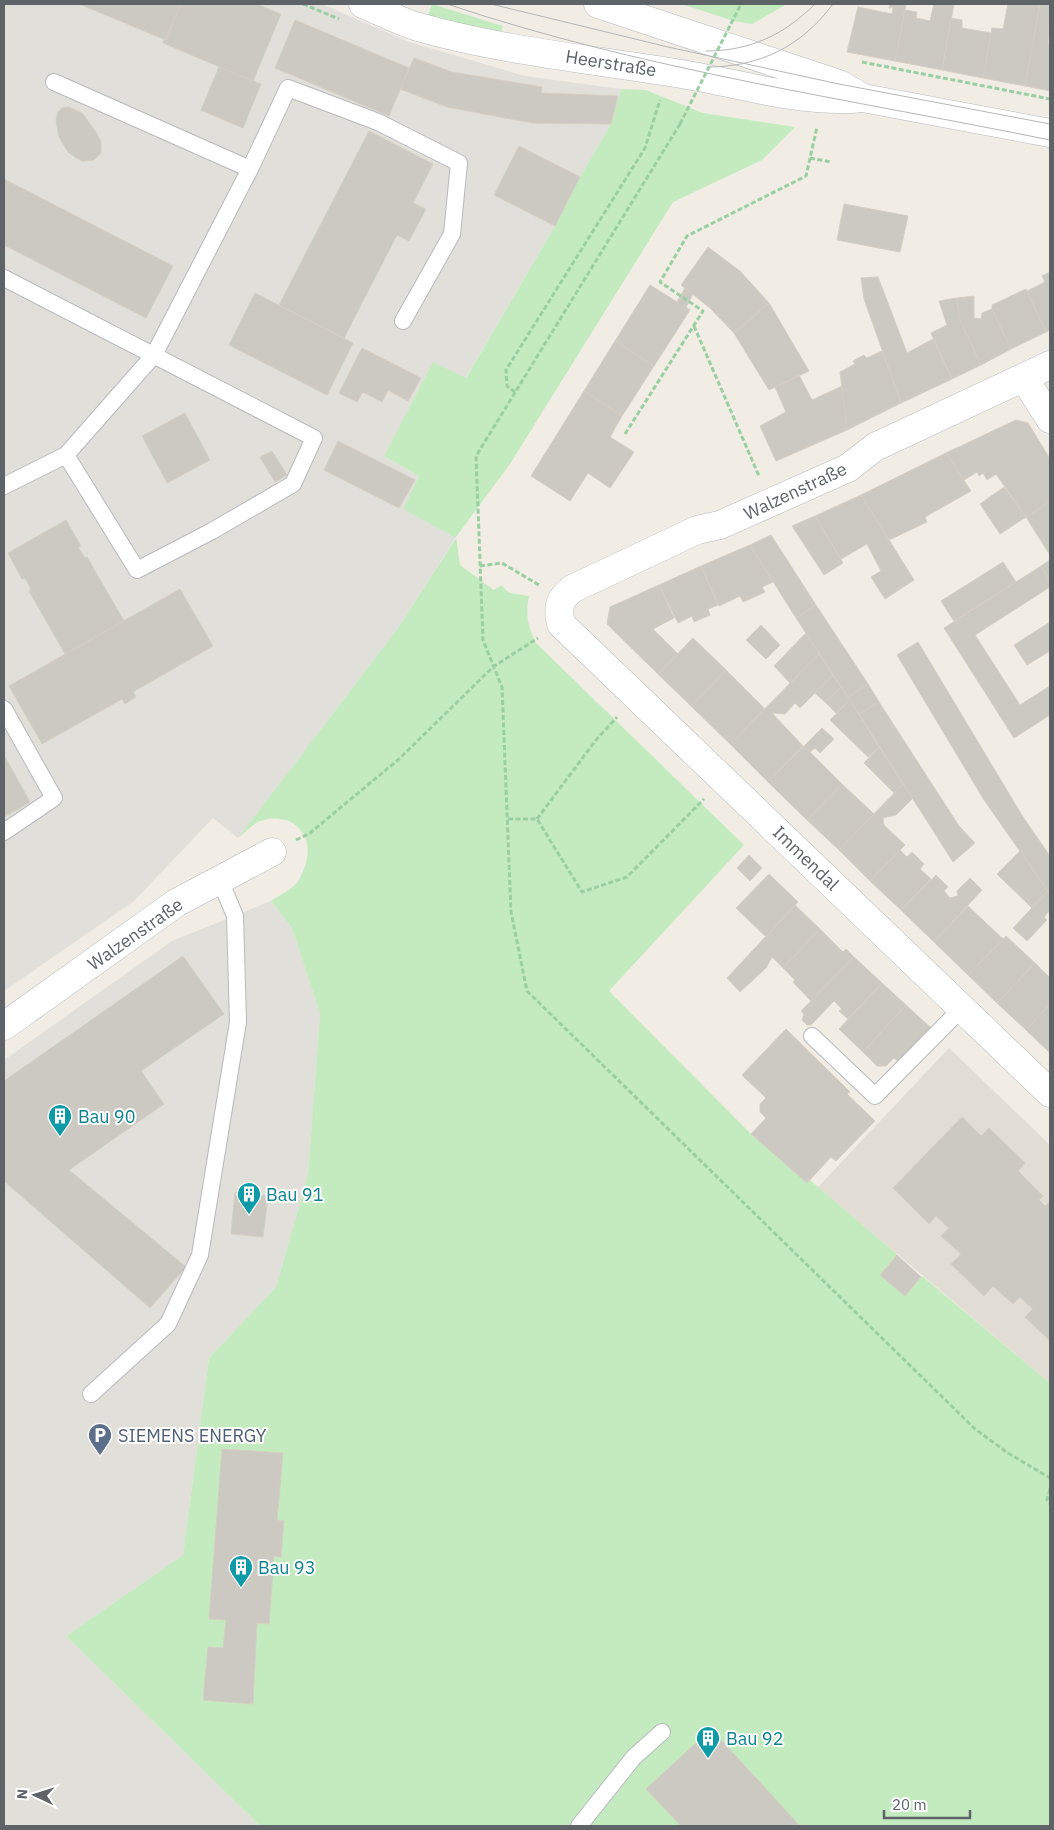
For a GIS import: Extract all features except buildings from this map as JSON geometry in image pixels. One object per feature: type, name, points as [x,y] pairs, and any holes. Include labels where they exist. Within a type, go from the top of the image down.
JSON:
[{"type":"street","name":"Heerstraße","points":[[363,4],[414,25],[468,39],[676,73],[804,98],[837,101],[863,98],[1050,133]]},
{"type":"street","name":"Heerstraße","points":[[598,4],[838,84],[863,98]]},
{"type":"street","name":"Walzenstraße","points":[[561,611],[572,590],[697,530],[720,525],[848,468],[874,448],[1050,365]]},
{"type":"street","points":[[1024,378],[1050,419]]},
{"type":"street","name":"Immendal","points":[[561,611],[1050,1093]]},
{"type":"street","name":"Walzenstraße","points":[[4,1026],[176,903],[272,852]]},
{"type":"lane","points":[[54,82],[250,169]]},
{"type":"lane","points":[[4,486],[66,455],[154,355],[250,169],[288,88],[378,122],[459,163],[452,234],[403,321]]},
{"type":"lane","points":[[4,278],[314,438],[293,484],[212,531],[137,570],[66,455]]},
{"type":"lane","points":[[4,709],[54,798],[4,832]]},
{"type":"lane","points":[[91,1394],[168,1324],[200,1255],[238,1022],[236,916],[220,880]]},
{"type":"lane","points":[[812,1036],[875,1096],[962,1008]]},
{"type":"lane","points":[[579,1826],[634,1757],[662,1732]]},
{"type":"path","points":[[741,4],[680,124],[476,456],[484,640],[502,687],[511,912],[527,991],[975,1429],[1008,1453],[1050,1478]]},
{"type":"path","points":[[515,392],[506,386],[506,370],[644,148],[660,106],[660,92]]},
{"type":"path","points":[[625,434],[703,311],[660,282],[687,236],[806,176],[819,119]]},
{"type":"path","points":[[810,158],[831,162]]},
{"type":"path","points":[[694,326],[759,477]]},
{"type":"path","points":[[272,852],[310,833],[399,759],[493,667],[561,611],[502,563],[480,566]]},
{"type":"path","points":[[537,820],[596,740],[620,714]]},
{"type":"path","points":[[537,820],[582,892],[627,877],[706,797]]},
{"type":"path","points":[[508,819],[537,820]]},
{"type":"path","points":[[1050,1490],[1048,1500],[1050,1504]]},
{"type":"shaded area","points":[[4,4],[322,4],[409,42],[525,76],[621,89],[611,124],[580,177],[555,226],[465,379],[433,362],[384,456],[419,476],[403,509],[456,537],[398,628],[238,838],[213,818],[134,901],[4,991]]},
{"type":"shaded area","points":[[271,901],[292,928],[320,1014],[308,1175],[276,1287],[209,1358],[183,1555],[66,1636],[260,1826],[4,1826],[4,1060],[172,941]]},
{"type":"shaded area","points":[[949,1048],[1050,1145],[1050,1383],[818,1187]]},
{"type":"green space","points":[[432,4],[503,26],[500,35],[428,15]]},
{"type":"green space","points":[[681,4],[787,4],[752,24],[734,21]]},
{"type":"green space","points":[[621,89],[646,90],[703,113],[795,127],[762,160],[673,202],[510,464],[456,537],[460,565],[494,590],[501,585],[509,593],[529,596],[528,620],[536,643],[744,845],[609,991],[751,1134],[807,1183],[810,1180],[897,1254],[880,1275],[905,1296],[922,1276],[1050,1383],[1050,1826],[260,1826],[66,1636],[183,1555],[209,1358],[276,1287],[308,1175],[320,1014],[292,928],[271,901],[297,883],[304,869],[307,846],[305,837],[300,829],[283,819],[257,822],[238,838],[398,628],[456,538],[403,509],[419,476],[384,456],[433,362],[466,378],[555,226],[580,177],[611,124]]},
{"type":"tram line","points":[[447,4],[521,27],[671,65],[1050,140]]},
{"type":"tram line","points":[[491,4],[668,47],[839,84],[1050,124]]},
{"type":"tram line","points":[[706,51],[737,48],[765,39],[791,24],[815,4]]},
{"type":"tram line","points":[[708,67],[745,63],[778,51],[808,32],[833,4]]},
{"type":"place","name":"Bau 90","points":[[60,1137]]},
{"type":"place","name":"Bau 91","points":[[249,1215]]},
{"type":"place","name":"SIEMENS ENERGY","points":[[100,1456]]},
{"type":"place","name":"Bau 93","points":[[241,1588]]},
{"type":"place","name":"Bau 92","points":[[708,1759]]}]
